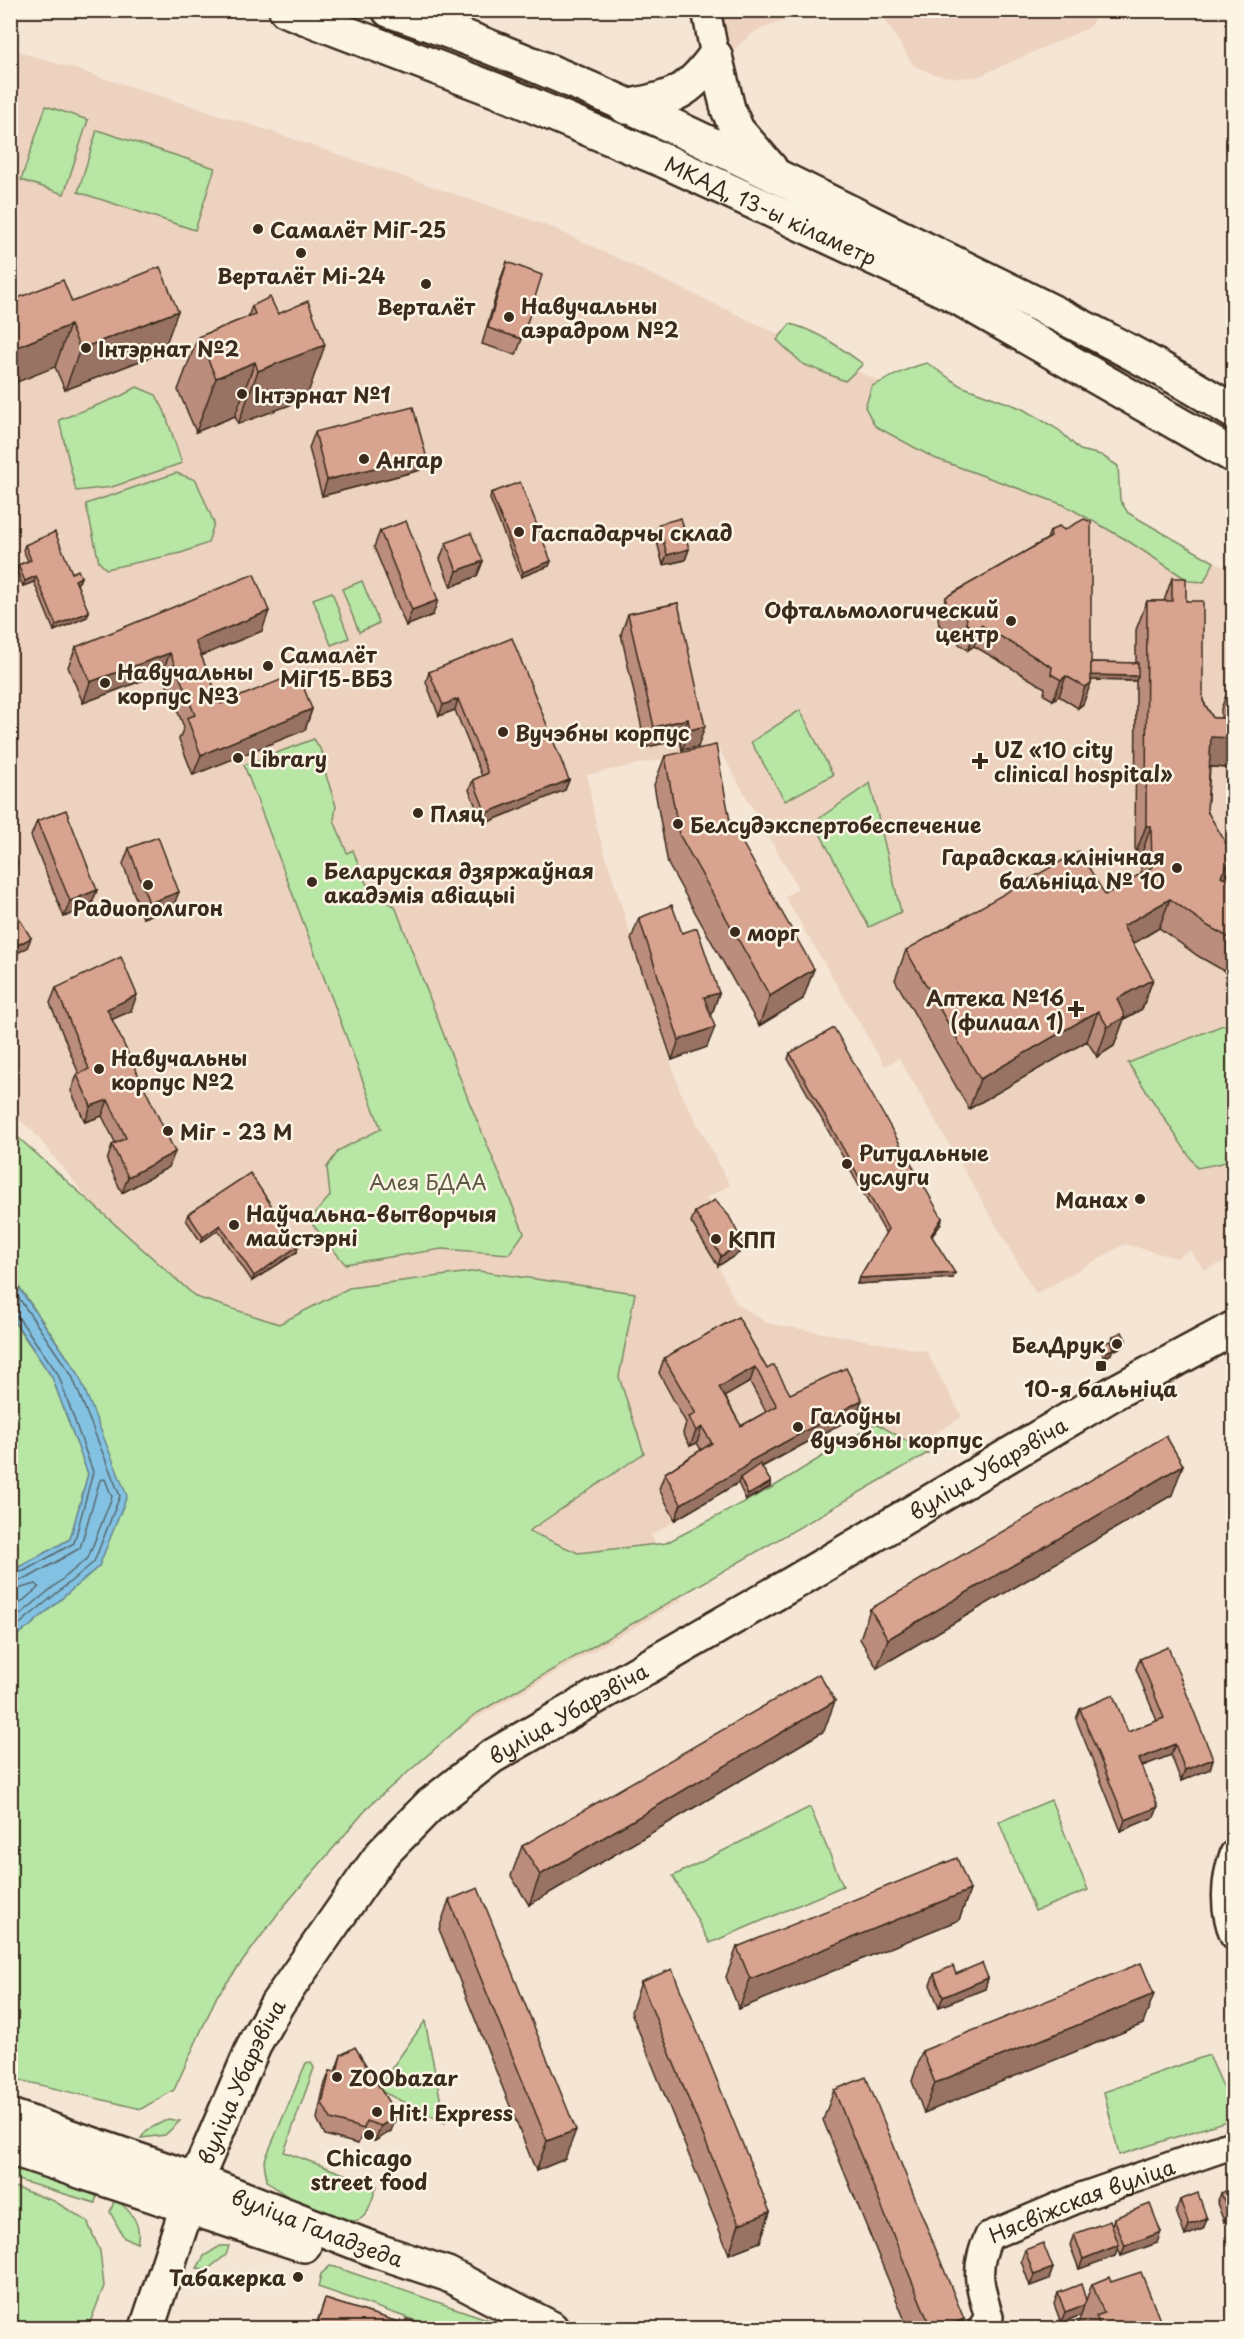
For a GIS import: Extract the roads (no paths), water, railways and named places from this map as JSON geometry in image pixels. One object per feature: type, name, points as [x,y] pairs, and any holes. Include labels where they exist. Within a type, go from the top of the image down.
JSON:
[{"type":"main road","name":"МКАД, 13-ы кіламетр","points":[[286,10],[498,91],[664,161],[950,293],[1233,456]]},
{"type":"main road","name":"МКАД, 13-ы кіламетр","points":[[389,10],[455,32],[548,69],[777,176],[1107,341],[1186,382],[1233,412]]},
{"type":"main road","points":[[626,107],[683,92],[700,77],[715,56]]},
{"type":"main road","points":[[715,56],[728,109],[737,130],[777,176]]},
{"type":"main road","name":"вуліца Убарэвіча","points":[[147,2328],[192,2193],[243,2067],[277,2004],[382,1854],[430,1805],[458,1780],[491,1757],[567,1712],[795,1582],[1117,1391],[1231,1334]]},
{"type":"main road","name":"вуліца Галадзеда","points":[[10,2116],[192,2193],[552,2328]]},
{"type":"main road","name":"вуліца Галадзеда","points":[[10,2148],[192,2193]]},
{"type":"street","points":[[706,10],[715,56]]},
{"type":"street","points":[[1233,1854],[1227,1872],[1226,1896],[1233,1935]]},
{"type":"street","name":"Нясвіжская вуліца","points":[[982,2328],[989,2317],[978,2281],[983,2248],[989,2236],[1084,2196],[1233,2144]]},
{"type":"water","points":[[10,1275],[78,1373],[127,1496],[99,1566],[11,1640],[11,1569],[21,1566],[70,1539],[88,1474],[52,1377],[11,1316]]},
{"type":"place","name":"Самалёт МіГ-25","points":[[258,229]]},
{"type":"place","name":"Верталёт Мі-24","points":[[301,253]]},
{"type":"place","name":"Верталёт","points":[[426,284]]},
{"type":"place","name":"Навучальны аэрадром №2","points":[[509,317]]},
{"type":"place","name":"Інтэрнат №2","points":[[86,348]]},
{"type":"place","name":"Інтэрнат №1","points":[[242,394]]},
{"type":"place","name":"Ангар","points":[[364,459]]},
{"type":"place","name":"Гаспадарчы склад","points":[[519,532]]},
{"type":"place","name":"Офтальмологический центр","points":[[1011,621]]},
{"type":"place","name":"Самалёт МіГ15-ВБЗ","points":[[268,666]]},
{"type":"place","name":"Навучальны корпус №3","points":[[105,683]]},
{"type":"place","name":"Вучэбны корпус","points":[[503,732]]},
{"type":"place","name":"Library","points":[[238,758]]},
{"type":"place","name":"UZ «10 city clinical hospital»","points":[[980,761]]},
{"type":"place","name":"Пляц","points":[[418,813]]},
{"type":"place","name":"Белсудэкспертобеспечение","points":[[678,824]]},
{"type":"place","name":"Гарадская клінічная бальніца № 10","points":[[1177,868]]},
{"type":"place","name":"Беларуская дзяржаўная акадэмія авіацыі","points":[[312,882]]},
{"type":"place","name":"Радиополигон","points":[[148,885]]},
{"type":"place","name":"морг","points":[[735,932]]},
{"type":"place","name":"Аптека №16 (филиал 1)","points":[[1076,1009]]},
{"type":"place","name":"Навучальны корпус №2","points":[[99,1069]]},
{"type":"place","name":"Міг - 23 М","points":[[168,1131]]},
{"type":"place","name":"Ритуальные услуги","points":[[847,1164]]},
{"type":"place","name":"Манах","points":[[1140,1199]]},
{"type":"place","name":"Наўчальна-вытворчыя майстэрні","points":[[234,1225]]},
{"type":"place","name":"КПП","points":[[716,1239]]},
{"type":"place","name":"БелДрук","points":[[1117,1344]]},
{"type":"place","name":"10-я бальніца","points":[[1101,1366]]},
{"type":"place","name":"Галоўны вучэбны корпус","points":[[798,1427]]},
{"type":"place","name":"ZOObazar","points":[[337,2077]]},
{"type":"place","name":"Hit! Express","points":[[377,2112]]},
{"type":"place","name":"Chicago street food","points":[[369,2135]]},
{"type":"place","name":"Табакерка","points":[[298,2277]]},
{"type":"park label","name":"Алея БДАА","points":[[428,1181]]}]
